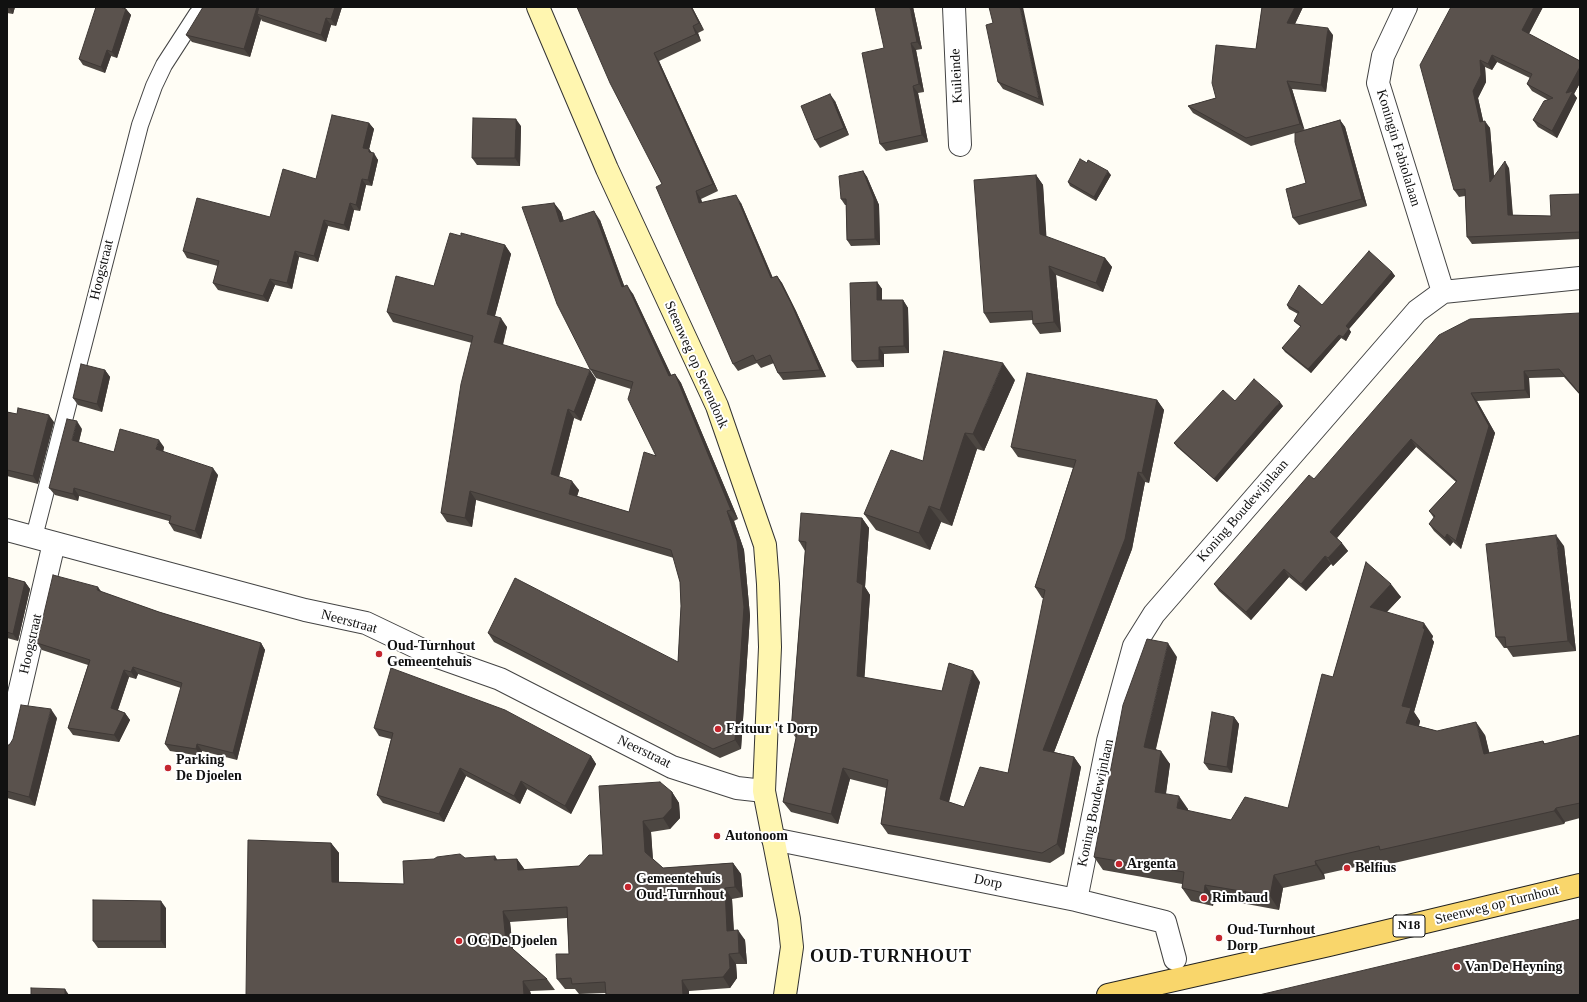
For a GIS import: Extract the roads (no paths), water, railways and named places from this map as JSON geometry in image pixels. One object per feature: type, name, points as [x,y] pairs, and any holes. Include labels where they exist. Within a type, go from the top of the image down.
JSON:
[{"type":"main road","name":"Steenweg op Turnhout","points":[[1178,968],[1330,945],[1580,885]]},
{"type":"main road","name":"N18","points":[[1108,995],[1178,968]]},
{"type":"street","name":"Steenweg op Sevendonk","points":[[538,7],[607,169],[717,406],[765,545],[770,646],[764,790]]},
{"type":"street","name":"Kuileinde","points":[[954,7],[960,145]]},
{"type":"street","name":"Koningin Fabiolalaan","points":[[1406,7],[1383,56],[1378,83],[1443,292]]},
{"type":"street","points":[[1443,292],[1580,278]]},
{"type":"street","name":"Koning Boudewijnlaan","points":[[1076,900],[1108,741],[1134,646],[1154,614],[1417,311],[1443,292]]},
{"type":"street","name":"Neerstraat","points":[[7,530],[54,544],[305,610],[366,623],[435,656],[500,679],[672,766],[736,788],[764,790]]},
{"type":"street","name":"Hoogstraat","points":[[7,745],[54,544]]},
{"type":"street","points":[[764,790],[789,919],[792,947],[785,995]]},
{"type":"street","name":"Dorp","points":[[773,839],[1076,900],[1165,922],[1178,968]]},
{"type":"lane","name":"Hoogstraat","points":[[34,537],[140,125],[154,86],[164,66],[197,14]]},
{"type":"place","name":"Oud-Turnhout Gemeentehuis","points":[[379,654]]},
{"type":"place","name":"Frituur 't Dorp","points":[[718,729]]},
{"type":"place","name":"Parking De Djoelen","points":[[168,768]]},
{"type":"place","name":"Autonoom","points":[[717,836]]},
{"type":"place","name":"Argenta","points":[[1119,864]]},
{"type":"place","name":"Belfius","points":[[1347,868]]},
{"type":"place","name":"Gemeentehuis Oud-Turnhout","points":[[628,887]]},
{"type":"place","name":"Rimbaud","points":[[1204,898]]},
{"type":"place","name":"Oud-Turnhout Dorp","points":[[1219,938]]},
{"type":"place","name":"OC De Djoelen","points":[[459,941]]},
{"type":"place","name":"Van De Heyning","points":[[1457,967]]},
{"type":"district","name":"OUD-TURNHOUT","points":[[891,957]]}]
